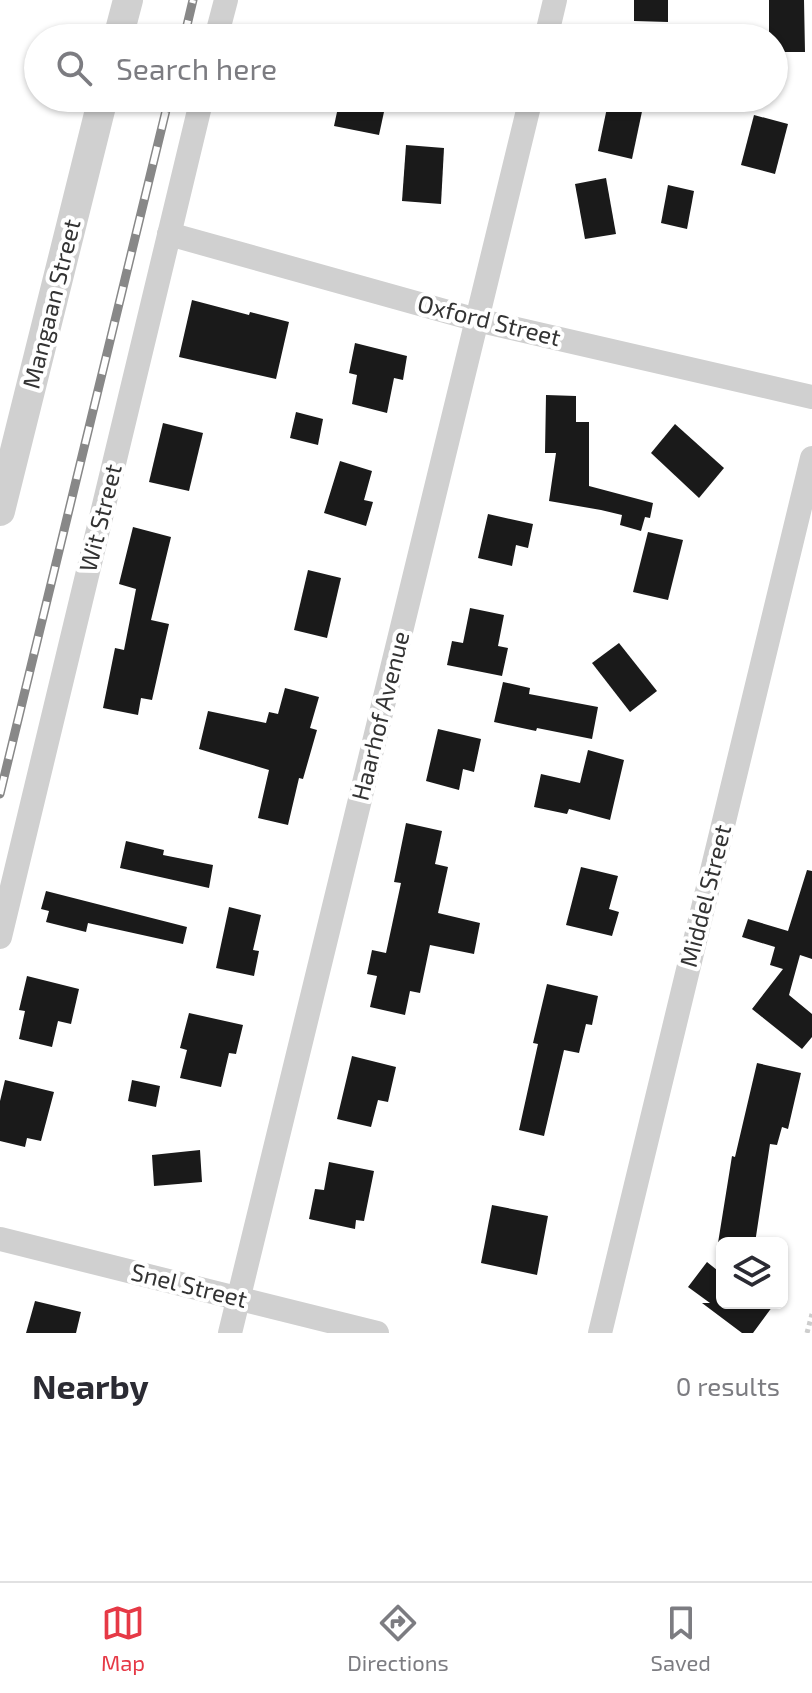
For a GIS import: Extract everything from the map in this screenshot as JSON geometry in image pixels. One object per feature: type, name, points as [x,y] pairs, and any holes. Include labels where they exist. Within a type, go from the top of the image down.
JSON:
[{"type":"street","points":[[122,24],[128,0]]},
{"type":"street","points":[[220,24],[226,0]]},
{"type":"street","points":[[549,24],[555,0]]},
{"type":"street","name":"Mangaan Street","points":[[0,511],[100,112]]},
{"type":"street","name":"Wit Street","points":[[0,937],[199,112]]},
{"type":"street","name":"Haarhof Avenue","points":[[230,1333],[528,112]]},
{"type":"street","name":"Oxford Street","points":[[169,234],[477,320],[812,397]]},
{"type":"street","name":"Middel Street","points":[[600,1333],[812,458]]},
{"type":"street","name":"Snel Street","points":[[0,1239],[377,1333]]},
{"type":"path","points":[[807,1333],[812,1314]]},
{"type":"building","points":[[634,0],[668,0],[668,22],[634,21]]},
{"type":"building","points":[[769,0],[804,0],[805,52],[788,52],[788,24],[769,24]]},
{"type":"building","points":[[337,112],[384,112],[379,135],[334,126]]},
{"type":"building","points":[[606,112],[642,112],[632,159],[598,151]]},
{"type":"building","points":[[754,115],[788,124],[775,174],[741,165]]},
{"type":"building","points":[[406,145],[444,148],[441,204],[402,201]]},
{"type":"building","points":[[606,178],[616,234],[585,239],[575,184]]},
{"type":"building","points":[[668,185],[694,191],[687,229],[661,223]]},
{"type":"building","points":[[192,300],[289,322],[276,379],[179,357]]},
{"type":"building","points":[[355,343],[407,356],[403,380],[394,378],[387,413],[352,404],[357,375],[349,373]]},
{"type":"building","points":[[546,395],[576,396],[576,422],[589,422],[589,486],[653,503],[650,518],[645,517],[641,531],[620,525],[622,515],[549,501],[556,453],[545,453]]},
{"type":"building","points":[[296,412],[323,419],[318,445],[290,438]]},
{"type":"building","points":[[163,423],[203,433],[189,491],[149,482]]},
{"type":"building","points":[[675,424],[724,468],[699,498],[651,453]]},
{"type":"building","points":[[340,461],[372,471],[364,500],[373,502],[366,526],[324,513]]},
{"type":"building","points":[[488,514],[533,524],[528,548],[516,545],[512,566],[478,558]]},
{"type":"building","points":[[133,527],[171,537],[151,620],[169,624],[152,700],[141,698],[138,715],[103,708],[115,648],[124,650],[136,589],[119,584]]},
{"type":"building","points":[[648,532],[683,540],[668,600],[633,592]]},
{"type":"building","points":[[308,570],[341,578],[327,638],[294,630]]},
{"type":"building","points":[[470,608],[504,615],[498,646],[508,648],[502,676],[447,665],[452,641],[463,643]]},
{"type":"building","points":[[619,643],[657,691],[630,712],[592,663]]},
{"type":"building","points":[[503,682],[530,688],[529,694],[598,707],[592,739],[494,722]]},
{"type":"building","points":[[285,688],[319,697],[310,728],[317,730],[303,779],[299,778],[288,825],[258,818],[269,770],[199,749],[208,711],[266,723],[269,712],[278,714]]},
{"type":"building","points":[[438,729],[481,739],[474,772],[463,769],[459,790],[426,781]]},
{"type":"building","points":[[588,750],[624,760],[610,820],[569,809],[567,814],[534,807],[541,774],[580,783]]},
{"type":"building","points":[[406,823],[442,831],[435,864],[448,867],[438,913],[480,923],[474,954],[430,945],[420,993],[410,991],[405,1015],[370,1007],[377,976],[367,974],[372,950],[386,953],[401,883],[394,882]]},
{"type":"building","points":[[126,841],[164,850],[163,855],[213,865],[209,888],[120,868]]},
{"type":"building","points":[[581,867],[618,876],[609,909],[619,912],[612,936],[566,925]]},
{"type":"building","points":[[807,870],[812,871],[812,959],[800,955],[789,995],[812,1014],[812,1037],[802,1049],[752,1009],[783,969],[770,965],[775,947],[742,937],[748,919],[788,931]]},
{"type":"building","points":[[46,891],[187,927],[183,944],[88,923],[86,932],[46,922],[49,911],[41,909]]},
{"type":"building","points":[[229,907],[261,915],[253,950],[259,951],[254,976],[216,968]]},
{"type":"building","points":[[27,976],[79,989],[71,1024],[58,1021],[52,1047],[19,1039],[25,1011],[19,1010]]},
{"type":"building","points":[[547,984],[598,996],[592,1025],[586,1024],[579,1053],[564,1050],[544,1136],[519,1130],[538,1044],[533,1043]]},
{"type":"building","points":[[189,1013],[243,1025],[236,1054],[229,1053],[221,1087],[180,1078],[187,1050],[180,1048]]},
{"type":"building","points":[[352,1056],[396,1067],[388,1102],[378,1100],[371,1127],[337,1119]]},
{"type":"building","points":[[757,1063],[801,1073],[788,1129],[782,1127],[777,1145],[770,1144],[756,1237],[719,1237],[732,1156],[735,1157]]},
{"type":"building","points":[[5,1080],[54,1092],[41,1141],[27,1138],[25,1147],[0,1141],[0,1101]]},
{"type":"building","points":[[132,1080],[160,1086],[156,1107],[128,1101]]},
{"type":"building","points":[[200,1150],[202,1182],[154,1186],[152,1155]]},
{"type":"building","points":[[329,1162],[374,1171],[364,1221],[356,1220],[355,1229],[309,1219],[315,1189],[324,1190]]},
{"type":"building","points":[[492,1205],[548,1216],[537,1275],[481,1263]]},
{"type":"building","points":[[707,1262],[716,1269],[716,1309],[771,1309],[753,1333],[742,1333],[702,1303],[710,1303],[688,1287]]},
{"type":"building","points":[[35,1301],[81,1312],[76,1333],[26,1333]]},
{"type":"railway","points":[[187,24],[193,0]]},
{"type":"railway","points":[[0,794],[166,112]]}]
